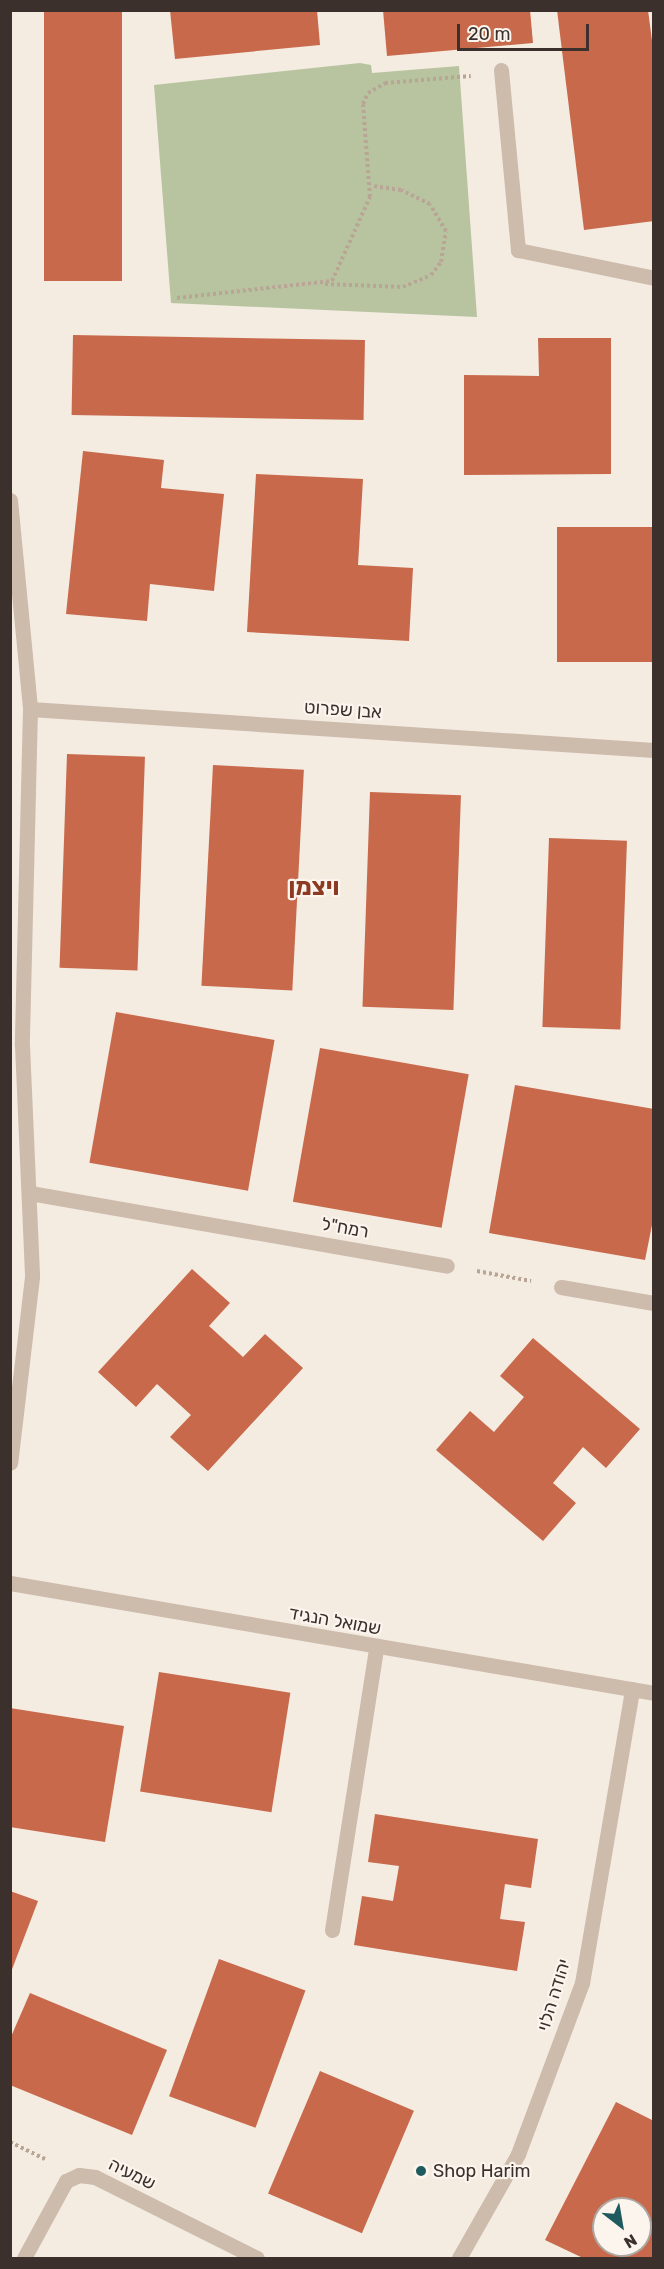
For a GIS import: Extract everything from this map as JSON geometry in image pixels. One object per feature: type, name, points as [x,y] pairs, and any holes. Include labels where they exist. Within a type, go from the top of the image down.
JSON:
[{"type":"street","points":[[501,72],[518,250],[654,278]]},
{"type":"street","points":[[10,500],[30,709],[22,1045],[32,1277],[10,1463]]},
{"type":"street","name":"אבן שפרוט","points":[[30,709],[654,750]]},
{"type":"street","name":"רמח\"ל","points":[[30,1193],[447,1266]]},
{"type":"street","points":[[561,1287],[654,1302]]},
{"type":"street","name":"שמואל הנגיד","points":[[10,1583],[376,1648],[654,1693]]},
{"type":"street","points":[[332,1930],[376,1648]]},
{"type":"street","name":"יהודה הלוי","points":[[459,2259],[518,2154],[582,1983],[632,1689]]},
{"type":"street","name":"שמעיה","points":[[24,2259],[66,2181],[79,2175],[95,2177],[258,2259]]},
{"type":"path","points":[[320,284],[338,276],[372,186],[363,104],[368,93],[385,83],[501,72]]},
{"type":"path","points":[[177,298],[320,284],[403,287],[431,275],[441,262],[446,231],[430,204],[401,190],[372,186]]},
{"type":"path","points":[[447,1266],[561,1287]]},
{"type":"green space","points":[[360,63],[371,65],[372,73],[459,66],[477,317],[171,303],[154,85]]},
{"type":"building","points":[[44,10],[122,10],[122,281],[44,281]]},
{"type":"building","points":[[170,10],[317,10],[320,45],[175,59]]},
{"type":"building","points":[[383,10],[530,10],[533,43],[387,56]]},
{"type":"building","points":[[557,10],[648,10],[654,56],[654,221],[584,230]]},
{"type":"building","points":[[73,335],[365,340],[364,420],[72,415]]},
{"type":"building","points":[[538,338],[611,338],[611,474],[464,475],[464,375],[539,376]]},
{"type":"building","points":[[83,451],[164,460],[161,488],[224,494],[214,591],[150,584],[147,621],[66,614]]},
{"type":"building","points":[[256,474],[363,479],[358,565],[413,568],[409,641],[247,632]]},
{"type":"building","points":[[557,527],[654,527],[654,662],[557,662]]},
{"type":"building","points":[[67,754],[145,757],[137,971],[60,968]]},
{"type":"building","points":[[213,765],[304,770],[292,990],[201,986]]},
{"type":"building","points":[[370,792],[461,795],[453,1010],[362,1007]]},
{"type":"building","points":[[549,838],[627,841],[620,1030],[542,1027]]},
{"type":"building","points":[[116,1012],[275,1040],[248,1191],[89,1163]]},
{"type":"building","points":[[320,1048],[469,1074],[442,1228],[293,1202]]},
{"type":"building","points":[[515,1085],[654,1109],[654,1215],[645,1260],[489,1233]]},
{"type":"building","points":[[192,1269],[230,1303],[209,1326],[243,1357],[265,1334],[303,1368],[208,1471],[170,1437],[191,1415],[157,1384],[136,1407],[98,1372]]},
{"type":"building","points":[[533,1338],[640,1429],[606,1468],[583,1447],[553,1483],[576,1503],[543,1541],[436,1450],[470,1411],[494,1432],[524,1397],[500,1376]]},
{"type":"building","points":[[159,1672],[290,1693],[271,1812],[140,1792]]},
{"type":"building","points":[[10,1708],[124,1726],[105,1842],[10,1827]]},
{"type":"building","points":[[375,1814],[538,1839],[531,1888],[505,1884],[500,1919],[525,1922],[517,1971],[354,1945],[362,1896],[393,1901],[399,1866],[368,1862]]},
{"type":"building","points":[[10,1891],[38,1901],[11,1972],[10,1972]]},
{"type":"building","points":[[219,1959],[305,1990],[256,2128],[169,2096]]},
{"type":"building","points":[[30,1993],[167,2050],[132,2135],[10,2085],[10,2039]]},
{"type":"building","points":[[320,2071],[414,2111],[362,2233],[268,2193]]},
{"type":"building","points":[[616,2102],[654,2121],[654,2258],[583,2258],[545,2240]]},
{"type":"place","name":"Shop Harim","points":[[421,2171]]},
{"type":"district","name":"ויצמן","points":[[314,888]]}]
